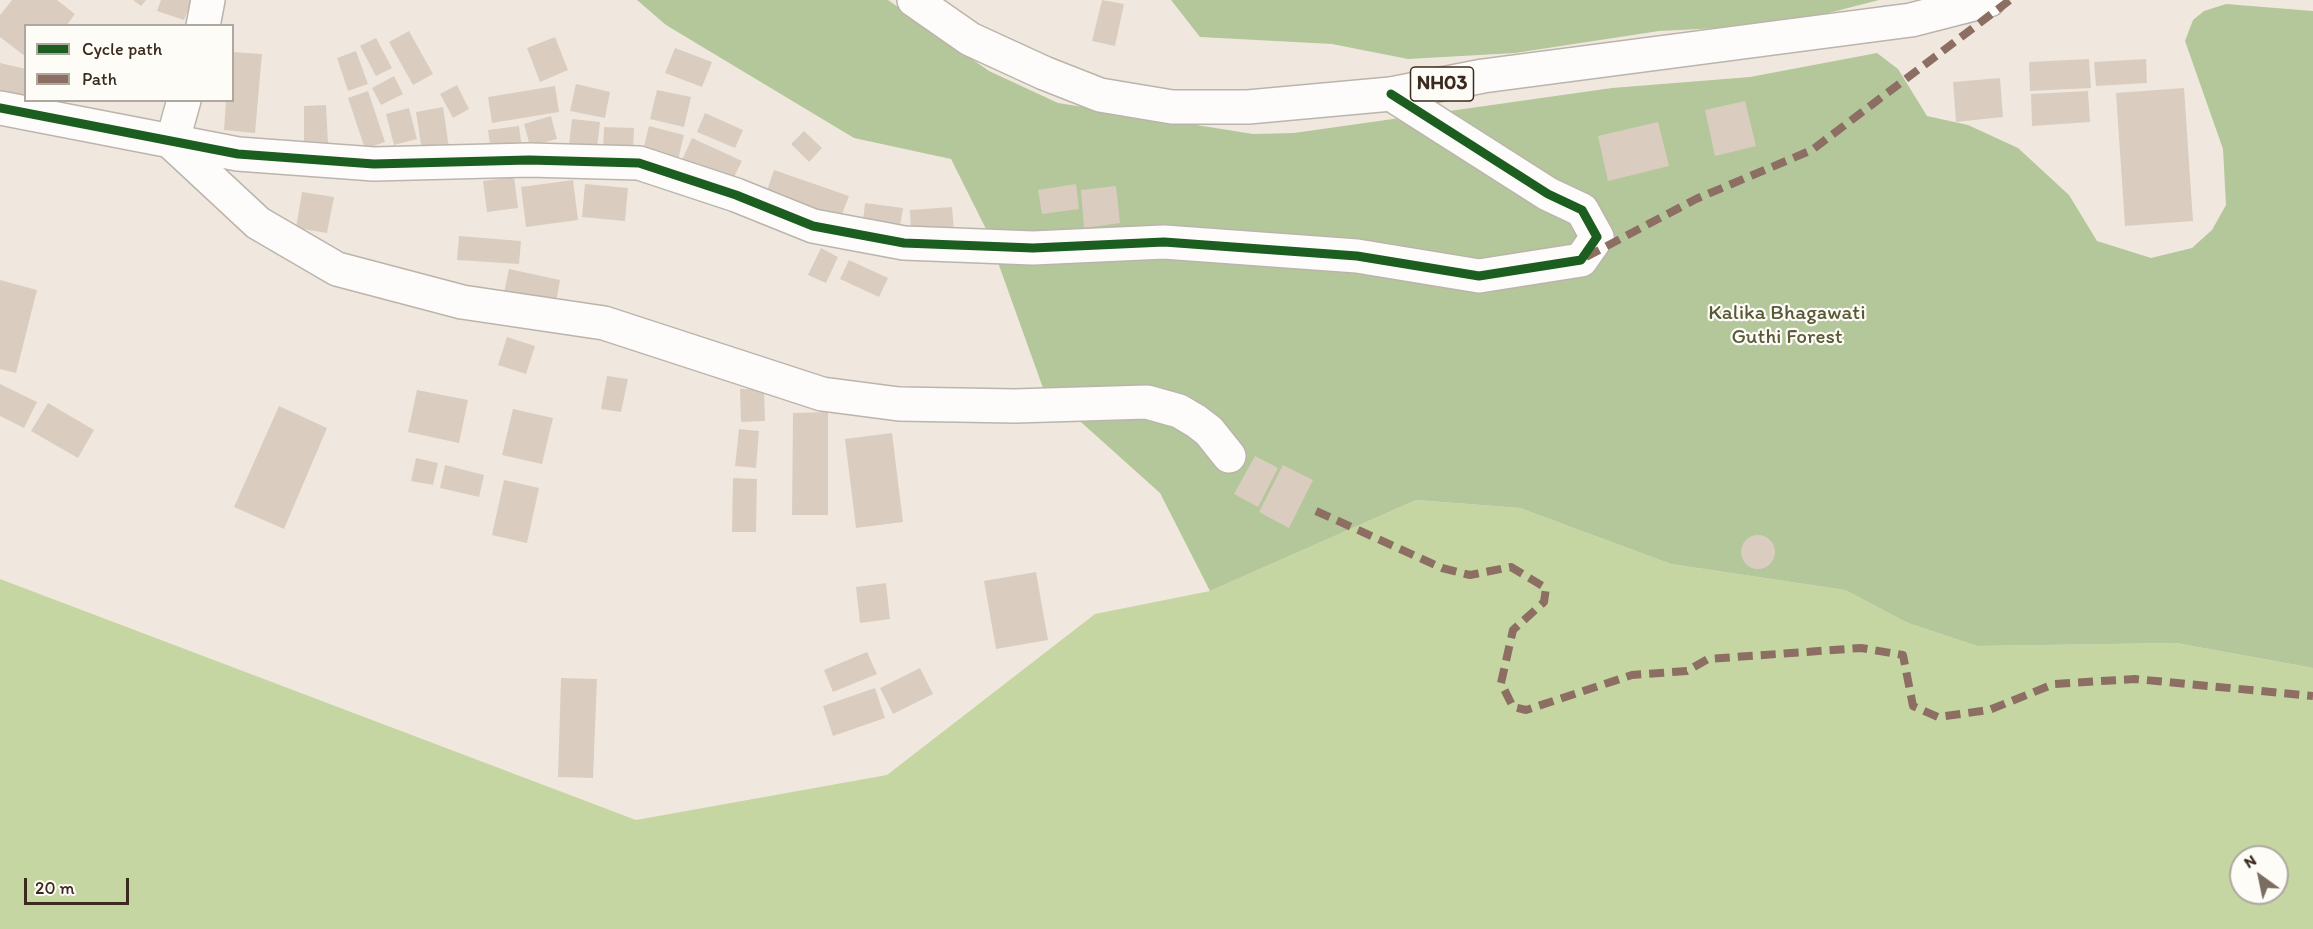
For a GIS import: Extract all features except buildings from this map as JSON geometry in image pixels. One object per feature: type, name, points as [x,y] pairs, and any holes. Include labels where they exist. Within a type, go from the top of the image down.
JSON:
[{"type":"street","points":[[203,24],[208,0]]},
{"type":"street","name":"NH03","points":[[914,0],[970,39],[1100,95],[1172,107],[1227,107],[1391,94],[1483,76],[1911,20],[1989,0]]},
{"type":"street","points":[[0,108],[238,154],[374,164],[529,160],[639,163],[736,195],[813,226],[904,243],[1033,248],[1164,242],[1357,256],[1479,276],[1581,260],[1597,237],[1582,210],[1548,194],[1391,94]]},
{"type":"street","points":[[172,142],[183,102]]},
{"type":"street","points":[[172,142],[258,223],[337,269],[462,302],[604,323],[822,394],[899,404],[1015,406],[1147,402],[1179,411],[1196,421],[1209,431],[1229,456]]},
{"type":"green space","name":"Kalika Bhagawati Guthi Forest","points":[[637,0],[888,0],[989,71],[1058,103],[1253,134],[1294,133],[1612,88],[1750,77],[1877,53],[1898,69],[1927,116],[1968,125],[2018,148],[2069,195],[2097,241],[2151,258],[2192,248],[2212,230],[2226,205],[2223,149],[2185,41],[2193,20],[2204,11],[2226,4],[2313,11],[2313,668],[2176,643],[1977,646],[1908,623],[1845,590],[1671,564],[1520,508],[1416,500],[1210,591],[1160,493],[1043,388],[986,229],[951,159],[854,138],[666,25]]},
{"type":"green space","points":[[1171,0],[1879,0],[1782,25],[1659,31],[1515,53],[1408,59],[1332,44],[1200,37]]},
{"type":"green space","points":[[1416,500],[1520,508],[1671,564],[1845,590],[1908,623],[1977,646],[2176,643],[2313,668],[2313,929],[0,929],[0,579],[636,820],[887,775],[1095,614],[1210,591]]},
{"type":"marked path","points":[[1586,257],[1696,199],[1812,150],[2010,0]]},
{"type":"marked path","points":[[1316,511],[1442,568],[1470,575],[1511,567],[1546,588],[1544,602],[1513,630],[1501,683],[1513,707],[1526,710],[1632,675],[1687,671],[1708,659],[1861,648],[1903,655],[1913,706],[1938,717],[1989,710],[2054,684],[2135,679],[2313,696]]},
{"type":"cycle path","points":[[0,108],[238,154],[374,164],[529,160],[639,163],[736,195],[813,226],[904,243],[1033,248],[1164,242],[1357,256],[1479,276],[1581,260],[1597,237],[1582,210],[1548,194],[1391,94]]}]
